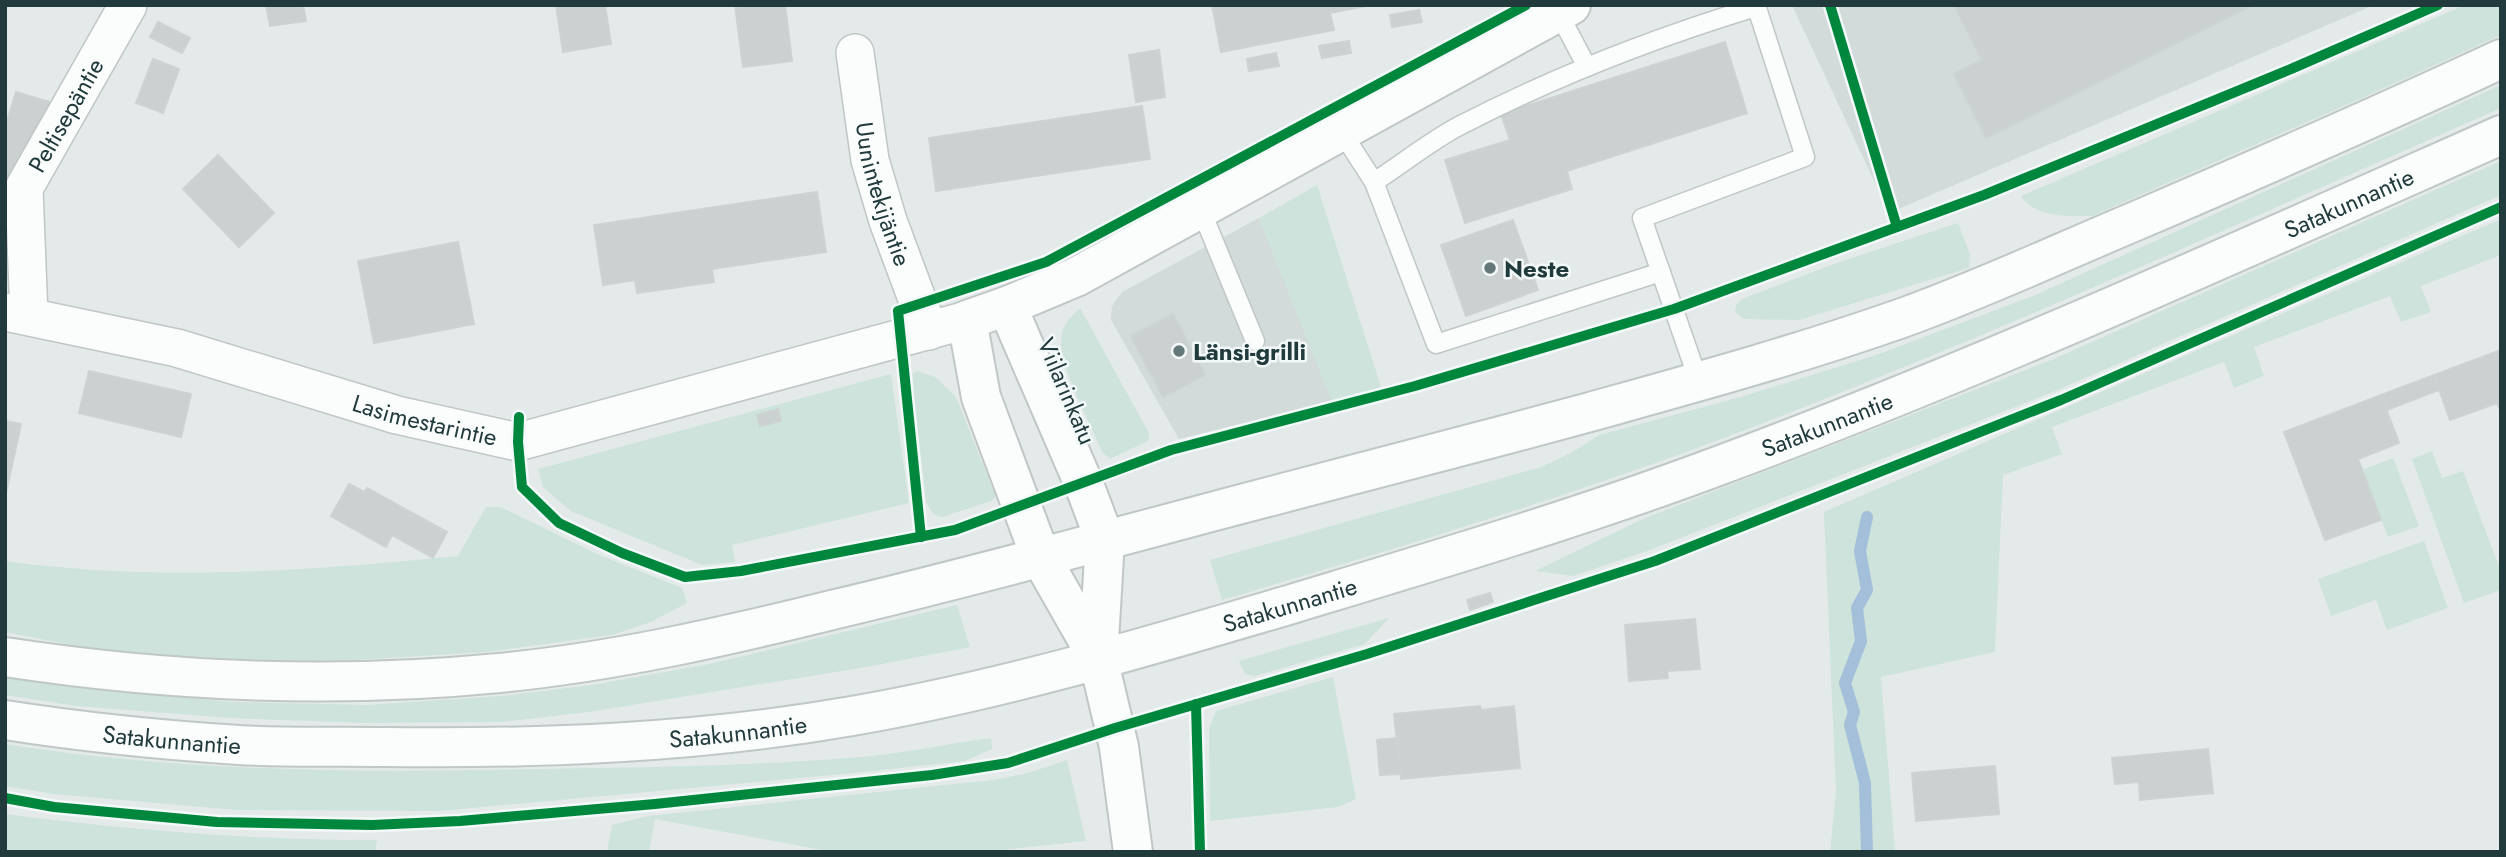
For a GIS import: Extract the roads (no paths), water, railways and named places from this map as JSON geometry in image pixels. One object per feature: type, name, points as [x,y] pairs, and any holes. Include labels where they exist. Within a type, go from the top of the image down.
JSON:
[{"type":"main road","points":[[1133,852],[1119,747],[1098,658],[1041,558],[981,397],[967,320],[1076,277],[1565,9]]},
{"type":"main road","points":[[5,657],[162,677],[242,681],[374,682],[503,673],[703,641],[1041,558],[1699,382],[1804,350],[1918,312],[2347,131],[2501,59]]},
{"type":"main road","name":"Satakunnantie","points":[[5,720],[58,728],[242,745],[496,748],[695,736],[850,716],[991,687],[1216,626],[1466,552],[1716,467],[2093,316],[2501,135]]},
{"type":"main road","name":"Viilarinkatu","points":[[1007,306],[1083,482],[1105,540],[1098,658]]},
{"type":"street","name":"Peltisepäntie","points":[[17,314],[24,188],[128,5]]},
{"type":"street","name":"Uunintekijäntie","points":[[855,52],[870,160],[888,221],[929,331]]},
{"type":"street","name":"Lasimestarintie","points":[[17,314],[177,348],[397,415],[518,442],[967,320]]},
{"type":"lane","points":[[1374,182],[1457,127],[1587,67],[1679,31],[1756,6],[1805,157],[1642,218],[1699,382]]},
{"type":"lane","points":[[1565,9],[1587,67]]},
{"type":"lane","points":[[1341,131],[1374,182],[1436,344],[1661,272]]},
{"type":"lane","points":[[1201,210],[1255,341]]},
{"type":"waterway","points":[[1867,517],[1860,551],[1867,590],[1857,608],[1861,641],[1845,683],[1854,712],[1850,725],[1865,783],[1867,852]]},
{"type":"place","name":"Neste","points":[[1490,268]]},
{"type":"place","name":"Länsi-grilli","points":[[1179,351]]}]
